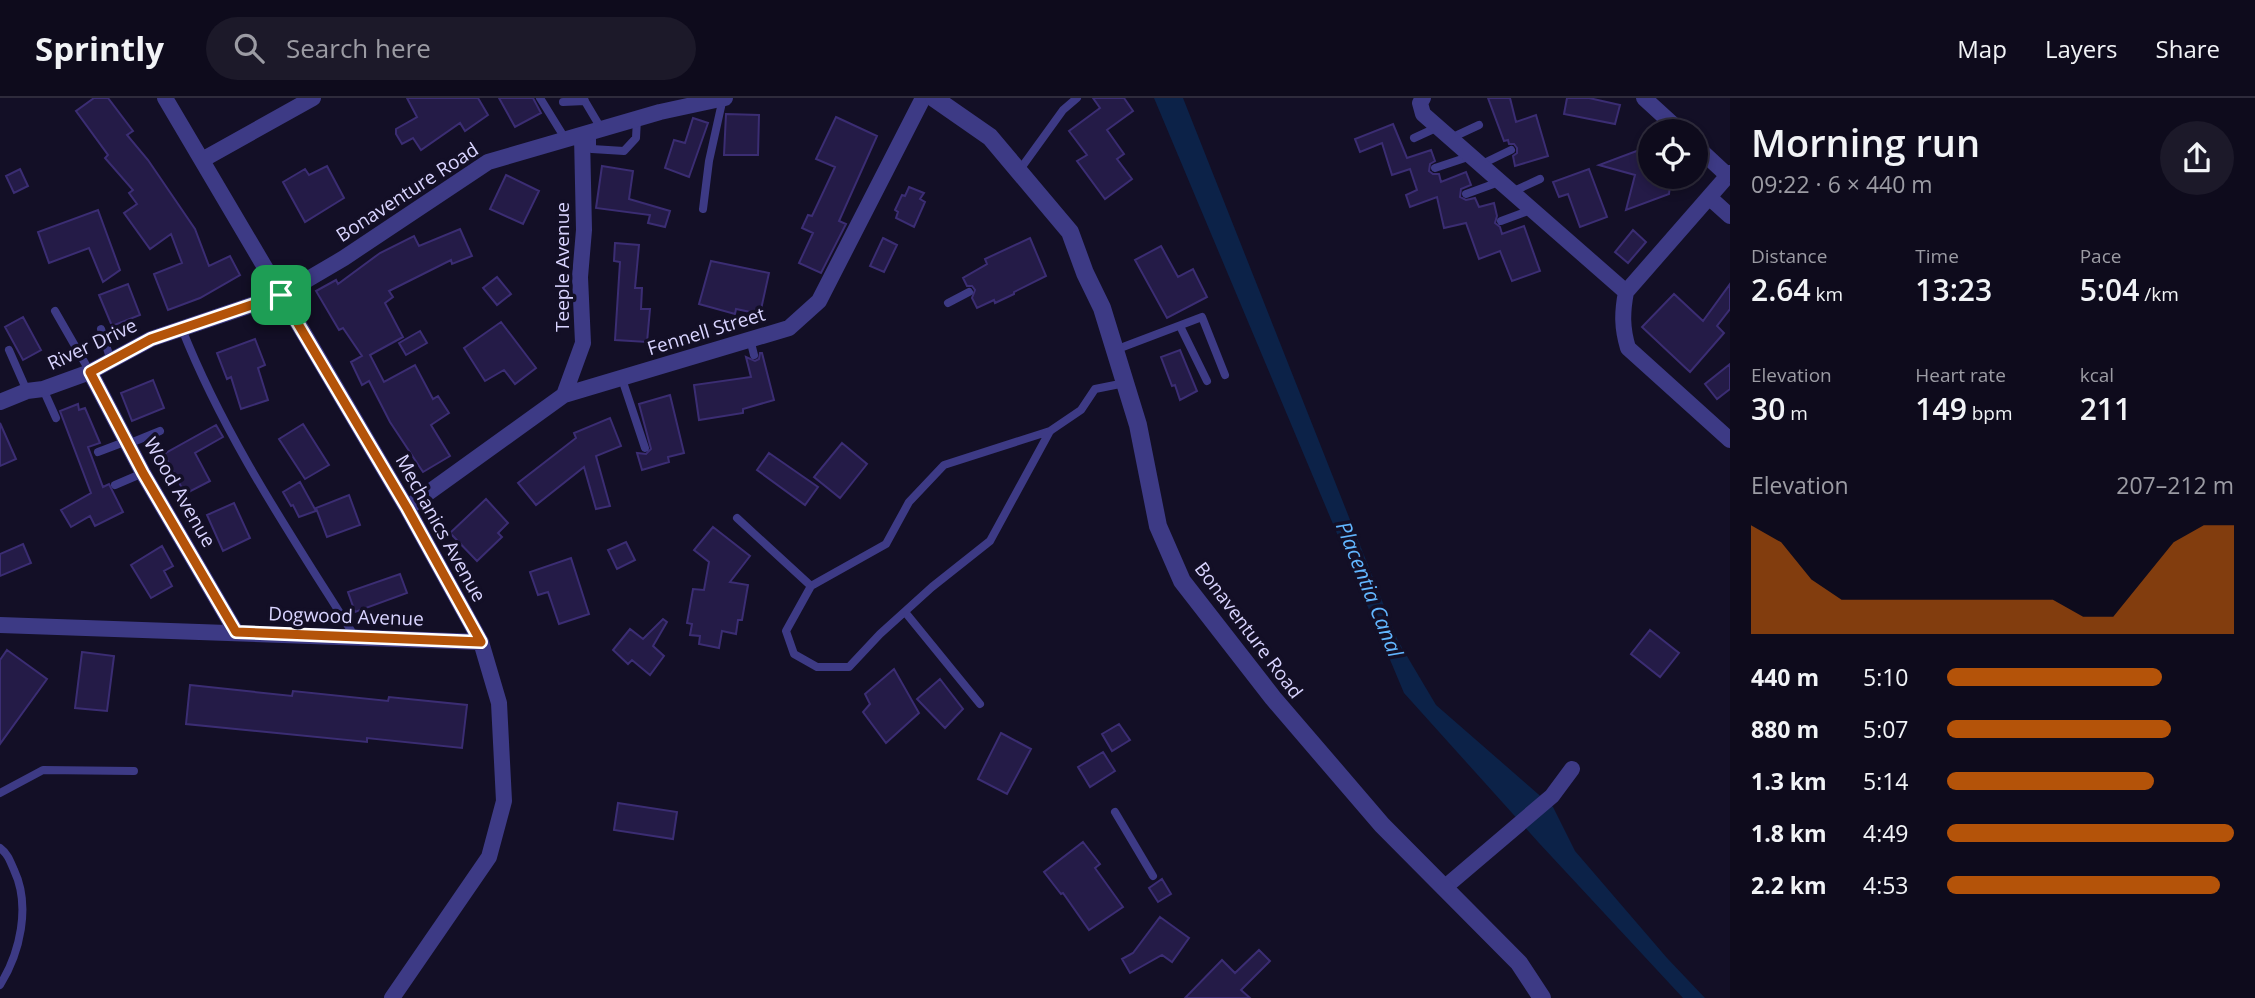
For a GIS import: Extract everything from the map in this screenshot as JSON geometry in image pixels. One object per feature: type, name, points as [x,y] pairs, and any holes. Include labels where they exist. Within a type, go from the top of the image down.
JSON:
[{"type":"street","name":"Mechanics Avenue","points":[[165,98],[407,508],[481,642],[499,704],[504,801],[489,857],[392,998]]},
{"type":"street","points":[[202,160],[313,98]]},
{"type":"street","name":"Bonaventure Road","points":[[281,295],[345,258],[488,162],[637,119],[724,98]]},
{"type":"street","name":"Fennell Street","points":[[407,508],[564,395],[752,347],[789,328],[819,301],[923,98]]},
{"type":"street","name":"Bonaventure Road","points":[[934,98],[990,137],[1070,232],[1102,308],[1138,425],[1158,526],[1182,581],[1281,708],[1382,825],[1519,963],[1542,998]]},
{"type":"street","points":[[1423,98],[1420,103],[1423,114],[1626,292]]},
{"type":"street","points":[[1644,98],[1667,119]]},
{"type":"street","name":"Teeple Avenue","points":[[564,395],[583,343],[580,277],[592,133]]},
{"type":"street","points":[[1708,156],[1729,174],[1626,292],[1622,329],[1628,348],[1730,440]]},
{"type":"street","points":[[1710,198],[1730,216]]},
{"type":"street","name":"River Drive","points":[[0,402],[90,372],[151,339],[281,295]]},
{"type":"street","name":"Wood Avenue","points":[[90,372],[143,473],[236,632]]},
{"type":"street","name":"Dogwood Avenue","points":[[0,625],[481,642]]},
{"type":"street","points":[[1444,888],[1552,796],[1572,769]]},
{"type":"lane","points":[[540,98],[566,141]]},
{"type":"lane","points":[[703,209],[709,161],[724,98]]},
{"type":"lane","points":[[1019,171],[1063,110],[1077,98]]},
{"type":"lane","points":[[563,102],[584,100],[592,133],[592,149],[624,151],[636,138],[637,119]]},
{"type":"lane","points":[[1414,138],[1479,125]]},
{"type":"lane","points":[[1435,168],[1511,150]]},
{"type":"lane","points":[[1466,194],[1540,179]]},
{"type":"lane","points":[[1501,222],[1531,209]]},
{"type":"lane","points":[[948,303],[969,292]]},
{"type":"lane","points":[[55,311],[90,372]]},
{"type":"lane","points":[[1115,350],[1202,317],[1225,375]]},
{"type":"lane","points":[[1180,326],[1207,381]]},
{"type":"lane","points":[[101,329],[111,360]]},
{"type":"lane","points":[[182,329],[193,358],[236,441],[355,638]]},
{"type":"lane","points":[[9,349],[56,418]]},
{"type":"lane","points":[[622,379],[645,448]]},
{"type":"lane","points":[[1050,431],[989,541],[905,612],[849,667],[817,667],[794,654],[786,631],[811,586],[886,544],[909,502],[944,465],[1050,431],[1081,410],[1095,388],[1125,383]]},
{"type":"lane","points":[[98,452],[160,431]]},
{"type":"lane","points":[[115,485],[143,473]]},
{"type":"lane","points":[[737,518],[811,586]]},
{"type":"lane","points":[[905,612],[979,704]]},
{"type":"lane","points":[[0,793],[43,770],[134,771]]},
{"type":"lane","points":[[1115,812],[1153,876]]},
{"type":"lane","points":[[0,848],[6,853],[21,884],[22,926],[11,967],[0,985]]},
{"type":"water","name":"Placentia Canal","points":[[1154,98],[1183,98],[1398,641],[1436,705],[1553,807],[1575,851],[1705,998],[1683,998],[1404,693]]},
{"type":"building","points":[[94,98],[108,98],[133,131],[127,135],[148,160],[195,229],[209,266],[230,256],[240,275],[200,298],[168,310],[154,274],[182,263],[171,234],[150,249],[124,213],[137,204],[129,193],[133,190],[105,158],[108,155],[76,111]]},
{"type":"building","points":[[407,98],[478,98],[488,115],[465,131],[460,123],[421,150],[413,138],[402,144],[396,134],[396,129],[417,117]]},
{"type":"building","points":[[499,98],[533,98],[541,113],[515,127]]},
{"type":"building","points":[[1093,98],[1124,98],[1133,111],[1107,130],[1124,154],[1117,159],[1132,179],[1105,199],[1077,161],[1087,155],[1069,131],[1100,108]]},
{"type":"building","points":[[1488,98],[1510,98],[1516,122],[1536,115],[1548,156],[1515,166],[1513,156],[1517,153],[1517,148],[1514,144],[1509,144],[1508,140],[1504,141]]},
{"type":"building","points":[[1567,98],[1589,98],[1620,105],[1615,124],[1564,114]]},
{"type":"building","points":[[726,114],[759,115],[758,155],[724,155]]},
{"type":"building","points":[[836,117],[877,136],[839,221],[846,224],[821,273],[799,263],[813,233],[802,228],[808,215],[812,216],[835,167],[816,159]]},
{"type":"building","points":[[693,118],[708,123],[689,177],[665,168],[674,140],[685,143]]},
{"type":"building","points":[[1393,124],[1407,158],[1431,150],[1435,161],[1430,164],[1429,171],[1439,174],[1441,182],[1466,172],[1471,185],[1461,189],[1460,197],[1466,200],[1475,198],[1479,207],[1494,203],[1497,216],[1495,223],[1502,234],[1524,226],[1540,271],[1512,281],[1500,251],[1479,259],[1466,223],[1444,228],[1437,197],[1410,207],[1406,195],[1417,190],[1410,169],[1392,175],[1382,143],[1360,152],[1355,139]]},
{"type":"building","points":[[1638,150],[1638,189],[1670,189],[1669,194],[1626,210],[1635,175],[1599,165]]},
{"type":"building","points":[[327,166],[344,198],[305,222],[283,182],[305,169],[309,175]]},
{"type":"building","points":[[602,166],[633,171],[629,199],[670,211],[665,227],[648,223],[650,215],[596,208]]},
{"type":"building","points":[[20,169],[28,186],[14,193],[6,176]]},
{"type":"building","points":[[1589,169],[1607,217],[1580,227],[1568,194],[1559,197],[1553,182]]},
{"type":"building","points":[[506,175],[539,191],[523,224],[490,209]]},
{"type":"building","points":[[909,187],[924,193],[920,199],[925,202],[914,227],[896,218],[898,212],[895,210]]},
{"type":"building","points":[[98,210],[120,270],[103,282],[89,248],[49,263],[38,232]]},
{"type":"building","points":[[460,229],[472,256],[452,264],[451,260],[389,291],[393,297],[385,303],[403,337],[370,355],[384,382],[415,365],[433,399],[438,396],[449,413],[431,425],[450,456],[423,472],[390,422],[369,381],[362,385],[351,362],[362,356],[343,328],[339,330],[316,291],[336,280],[338,284],[380,253],[414,236],[419,246]]},
{"type":"building","points":[[1633,230],[1646,242],[1628,263],[1615,252]]},
{"type":"building","points":[[883,238],[897,245],[884,272],[870,266]]},
{"type":"building","points":[[1030,238],[1046,276],[995,303],[994,300],[977,308],[972,298],[975,290],[972,286],[967,286],[963,278],[987,264],[985,259]]},
{"type":"building","points":[[615,243],[639,245],[635,288],[642,288],[641,309],[650,309],[647,342],[615,340],[620,262],[614,261]]},
{"type":"building","points":[[1161,246],[1178,277],[1193,269],[1207,297],[1167,318],[1135,260]]},
{"type":"building","points":[[711,261],[769,273],[760,314],[736,309],[735,314],[699,304]]},
{"type":"building","points":[[497,277],[511,294],[497,305],[483,288]]},
{"type":"building","points":[[128,284],[140,315],[112,326],[99,295]]},
{"type":"building","points":[[1730,284],[1730,309],[1717,326],[1724,333],[1690,372],[1642,327],[1674,294],[1703,321]]},
{"type":"building","points":[[23,317],[41,350],[23,360],[5,327]]},
{"type":"building","points":[[501,322],[536,368],[515,384],[504,370],[485,381],[464,348]]},
{"type":"building","points":[[420,331],[427,343],[406,355],[399,343]]},
{"type":"building","points":[[255,339],[265,365],[258,368],[268,400],[241,409],[231,377],[227,379],[217,353]]},
{"type":"building","points":[[1180,350],[1197,391],[1180,400],[1161,357]]},
{"type":"building","points":[[760,353],[774,400],[743,409],[743,413],[699,420],[694,385],[751,377],[746,357],[755,361],[759,359]]},
{"type":"building","points":[[1730,364],[1730,389],[1717,399],[1705,384]]},
{"type":"building","points":[[153,380],[164,408],[132,421],[121,393]]},
{"type":"building","points":[[670,395],[684,453],[668,457],[669,462],[642,470],[637,453],[646,454],[651,449],[639,404]]},
{"type":"building","points":[[78,404],[79,410],[85,408],[100,443],[88,447],[103,487],[109,484],[123,512],[95,526],[90,516],[71,527],[61,510],[91,493],[60,411]]},
{"type":"building","points":[[610,418],[621,446],[596,456],[610,506],[596,509],[584,467],[536,505],[518,483],[576,438],[574,433]]},
{"type":"building","points":[[0,423],[16,459],[0,466]]},
{"type":"building","points":[[303,424],[329,465],[305,479],[279,439]]},
{"type":"building","points":[[216,425],[223,437],[195,453],[210,481],[185,494],[164,454]]},
{"type":"building","points":[[842,443],[867,464],[840,498],[814,477]]},
{"type":"building","points":[[769,453],[818,487],[805,505],[757,470]]},
{"type":"building","points":[[300,482],[316,511],[299,517],[283,492]]},
{"type":"building","points":[[349,495],[360,525],[327,537],[316,508]]},
{"type":"building","points":[[486,499],[508,523],[498,533],[502,537],[477,561],[450,533]]},
{"type":"building","points":[[234,503],[250,538],[223,551],[207,515]]},
{"type":"building","points":[[713,527],[750,556],[730,582],[748,585],[742,620],[738,620],[736,634],[722,631],[719,648],[699,644],[700,636],[690,635],[692,624],[687,623],[693,589],[704,590],[709,562],[694,550]]},
{"type":"building","points":[[626,542],[635,560],[617,569],[608,550]]},
{"type":"building","points":[[23,544],[31,563],[0,576],[0,554]]},
{"type":"building","points":[[162,546],[173,566],[164,571],[172,586],[151,598],[131,565]]},
{"type":"building","points":[[571,558],[589,614],[559,624],[548,592],[538,595],[530,572]]},
{"type":"building","points":[[400,574],[407,593],[355,612],[348,592]]},
{"type":"building","points":[[663,619],[667,622],[653,646],[664,656],[650,675],[632,660],[628,664],[613,650],[630,629],[643,639]]},
{"type":"building","points":[[1650,630],[1679,653],[1660,677],[1631,654]]},
{"type":"building","points":[[7,650],[47,679],[0,744],[0,660]]},
{"type":"building","points":[[82,652],[114,656],[107,711],[75,708]]},
{"type":"building","points":[[894,669],[919,713],[886,743],[863,712],[870,704],[865,694]]},
{"type":"building","points":[[940,679],[963,709],[945,728],[917,699]]},
{"type":"building","points":[[190,685],[292,696],[293,691],[388,701],[389,697],[467,705],[462,748],[367,738],[367,742],[186,724]]},
{"type":"building","points":[[1119,724],[1130,740],[1112,751],[1102,734]]},
{"type":"building","points":[[1001,733],[1031,749],[1007,794],[978,779]]},
{"type":"building","points":[[1103,752],[1115,771],[1090,787],[1078,767]]},
{"type":"building","points":[[618,803],[677,812],[673,839],[614,830]]},
{"type":"building","points":[[1083,842],[1100,864],[1095,868],[1123,907],[1089,930],[1063,893],[1061,894],[1044,872]]},
{"type":"building","points":[[1162,879],[1171,894],[1158,902],[1149,888]]},
{"type":"building","points":[[1160,917],[1189,938],[1172,962],[1162,955],[1130,973],[1122,959],[1133,953]]},
{"type":"building","points":[[1259,950],[1270,961],[1241,990],[1250,998],[1185,998],[1222,960],[1235,973]]},
{"type":"route","points":[[281,295],[407,508],[481,642],[236,632],[143,473],[90,372],[151,339],[281,295]]}]
